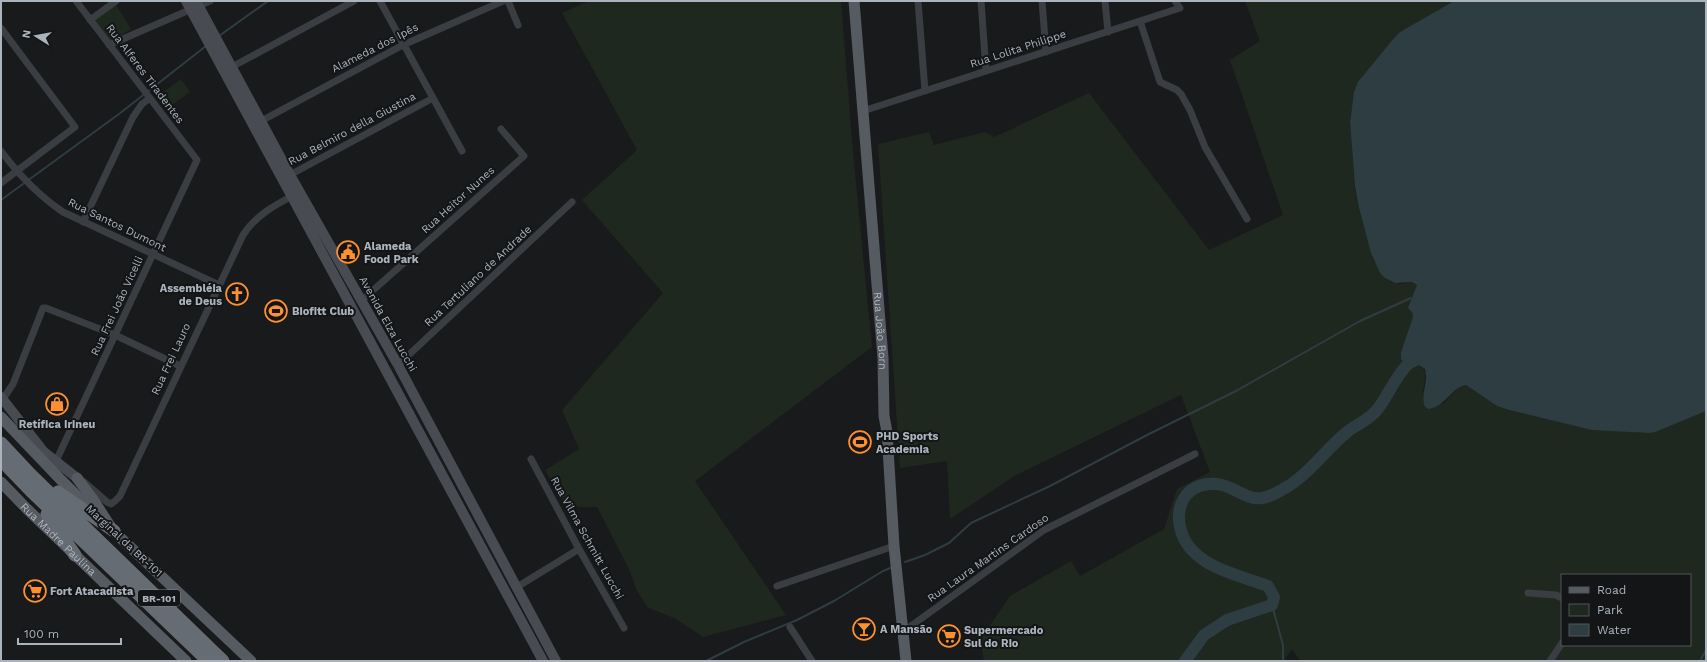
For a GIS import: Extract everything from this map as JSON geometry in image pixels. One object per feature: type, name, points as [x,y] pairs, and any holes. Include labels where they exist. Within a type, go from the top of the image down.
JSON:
[{"type":"highway","name":"BR-101","points":[[1,443],[31,475],[223,661]]},
{"type":"highway","name":"BR-101","points":[[1,460],[31,491],[208,661]]},
{"type":"highway","points":[[31,475],[114,531]]},
{"type":"highway","points":[[31,491],[75,555]]},
{"type":"main road","name":"Rua João Born","points":[[854,1],[883,358],[884,416],[887,432],[894,546],[906,661]]},
{"type":"main road","name":"Avenida Elza Lucchi","points":[[193,4],[286,177],[361,301],[398,366],[556,661]]},
{"type":"main road","name":"Avenida Elza Lucchi","points":[[228,69],[261,121],[286,177]]},
{"type":"main road","name":"Avenida Elza Lucchi","points":[[296,194],[431,455],[543,661]]},
{"type":"main road","points":[[2,398],[44,452],[77,478],[114,531]]},
{"type":"main road","name":"Marginal da BR-101","points":[[1,417],[61,480],[251,661]]},
{"type":"main road","points":[[431,455],[442,448]]},
{"type":"main road","name":"Rua Madre Paulina","points":[[1,482],[27,510],[186,661]]},
{"type":"street","name":"Rua Alferes Tiradentes","points":[[76,1],[197,160]]},
{"type":"street","points":[[90,20],[116,1]]},
{"type":"street","points":[[109,45],[193,4],[210,1]]},
{"type":"street","points":[[228,69],[354,1]]},
{"type":"street","points":[[380,1],[462,151]]},
{"type":"street","name":"Alameda dos Ipês","points":[[261,121],[404,45],[503,1]]},
{"type":"street","points":[[508,1],[518,25]]},
{"type":"street","points":[[918,1],[926,91]]},
{"type":"street","points":[[981,1],[986,71]]},
{"type":"street","points":[[1042,1],[1046,52]]},
{"type":"street","points":[[1105,1],[1108,32]]},
{"type":"street","name":"Rua Lolita Philippe","points":[[863,111],[1180,8],[1175,1]]},
{"type":"street","points":[[1140,22],[1160,82],[1177,90],[1181,94],[1190,110],[1202,141],[1247,219]]},
{"type":"street","points":[[1,28],[75,127],[17,173],[1,183]]},
{"type":"street","points":[[83,222],[133,117],[149,96]]},
{"type":"street","name":"Rua Belmiro della Giustina","points":[[286,177],[433,98]]},
{"type":"street","name":"Rua Heitor Nunes","points":[[361,301],[524,156],[500,128]]},
{"type":"street","name":"Rua Santos Dumont","points":[[1,151],[17,173],[53,205],[83,222],[219,285]]},
{"type":"street","name":"Rua Frei João Vicelli","points":[[56,461],[197,160]]},
{"type":"street","name":"Rua Frei Lauro","points":[[77,478],[91,487],[104,501],[111,504],[120,496],[180,366],[248,227],[262,213],[296,194]]},
{"type":"street","name":"Rua Tertuliano de Andrade","points":[[398,366],[572,202]]},
{"type":"street","points":[[2,398],[13,384],[43,308],[115,336],[180,366]]},
{"type":"street","name":"Rua Laura Martins Cardoso","points":[[904,631],[1044,530],[1195,454]]},
{"type":"street","name":"Rua Vilma Schmitt Lucchi","points":[[531,459],[579,549],[624,628]]},
{"type":"street","points":[[777,586],[894,546]]},
{"type":"street","points":[[517,587],[579,549]]},
{"type":"street","points":[[1528,593],[1556,595],[1561,598]]},
{"type":"street","points":[[790,627],[812,661]]},
{"type":"street","points":[[1550,661],[1561,644]]},
{"type":"green space","points":[[589,1],[841,1],[853,152],[872,347],[695,481],[786,615],[703,637],[676,619],[647,607],[636,589],[630,571],[597,507],[567,507],[545,470],[579,449],[562,410],[663,293],[582,200],[637,150],[562,13]]},
{"type":"green space","points":[[1245,1],[1454,1],[1400,32],[1394,38],[1351,110],[1350,122],[1356,197],[1373,259],[1385,278],[1399,284],[1412,282],[1417,285],[1412,312],[1413,317],[1401,352],[1401,359],[1421,366],[1426,372],[1423,392],[1443,404],[1456,390],[1466,385],[1497,406],[1509,410],[1565,423],[1642,433],[1649,433],[1706,411],[1706,661],[1300,661],[1292,649],[1283,661],[984,661],[980,640],[1010,596],[1071,561],[1080,576],[1164,529],[1177,489],[1210,472],[1181,395],[1016,475],[950,519],[947,461],[900,468],[878,144],[929,132],[934,145],[985,132],[994,137],[1089,93],[1209,250],[1283,215],[1230,60],[1260,41]]},
{"type":"green space","points":[[116,5],[131,29],[108,43],[94,21]]},
{"type":"green space","points":[[181,79],[190,92],[167,109],[158,96]]},
{"type":"water","points":[[1454,1],[1706,1],[1706,411],[1655,432],[1649,433],[1592,430],[1509,410],[1497,406],[1466,385],[1456,389],[1435,407],[1429,409],[1425,407],[1423,397],[1426,378],[1425,369],[1419,365],[1411,369],[1401,359],[1401,352],[1413,317],[1412,312],[1408,308],[1417,285],[1412,282],[1395,283],[1385,278],[1380,273],[1371,253],[1358,204],[1355,186],[1350,122],[1354,92],[1358,82],[1394,38],[1400,32]]},
{"type":"waterway","points":[[219,36],[268,1]]},
{"type":"waterway","points":[[1,200],[119,114],[206,46]]},
{"type":"waterway","points":[[905,562],[925,555],[949,543],[971,523],[1050,486],[1149,434],[1236,391],[1360,321],[1411,298]]},
{"type":"waterway","points":[[1185,661],[1204,635],[1227,620],[1272,605],[1274,597],[1268,586],[1219,568],[1196,554],[1188,545],[1182,534],[1179,515],[1184,498],[1189,492],[1206,484],[1223,485],[1245,495],[1256,498],[1269,496],[1284,489],[1305,473],[1347,432],[1374,413],[1381,405],[1398,376],[1407,365]]},
{"type":"waterway","points":[[706,661],[744,642],[797,620],[834,601],[883,571],[893,567]]},
{"type":"waterway","points":[[1272,605],[1283,645],[1284,661]]},
{"type":"waterway","points":[[1700,661],[1706,650]]},
{"type":"place","name":"Alameda Food Park","points":[[348,252]]},
{"type":"place","name":"Assembléia de Deus","points":[[237,294]]},
{"type":"place","name":"Biofitt Club","points":[[276,311]]},
{"type":"place","name":"Retífica Irineu","points":[[57,404]]},
{"type":"place","name":"PHD Sports Academia","points":[[860,442]]},
{"type":"place","name":"Fort Atacadista","points":[[35,591]]},
{"type":"place","name":"A Mansão","points":[[864,629]]},
{"type":"place","name":"Supermercado Sul do Rio","points":[[949,636]]}]
